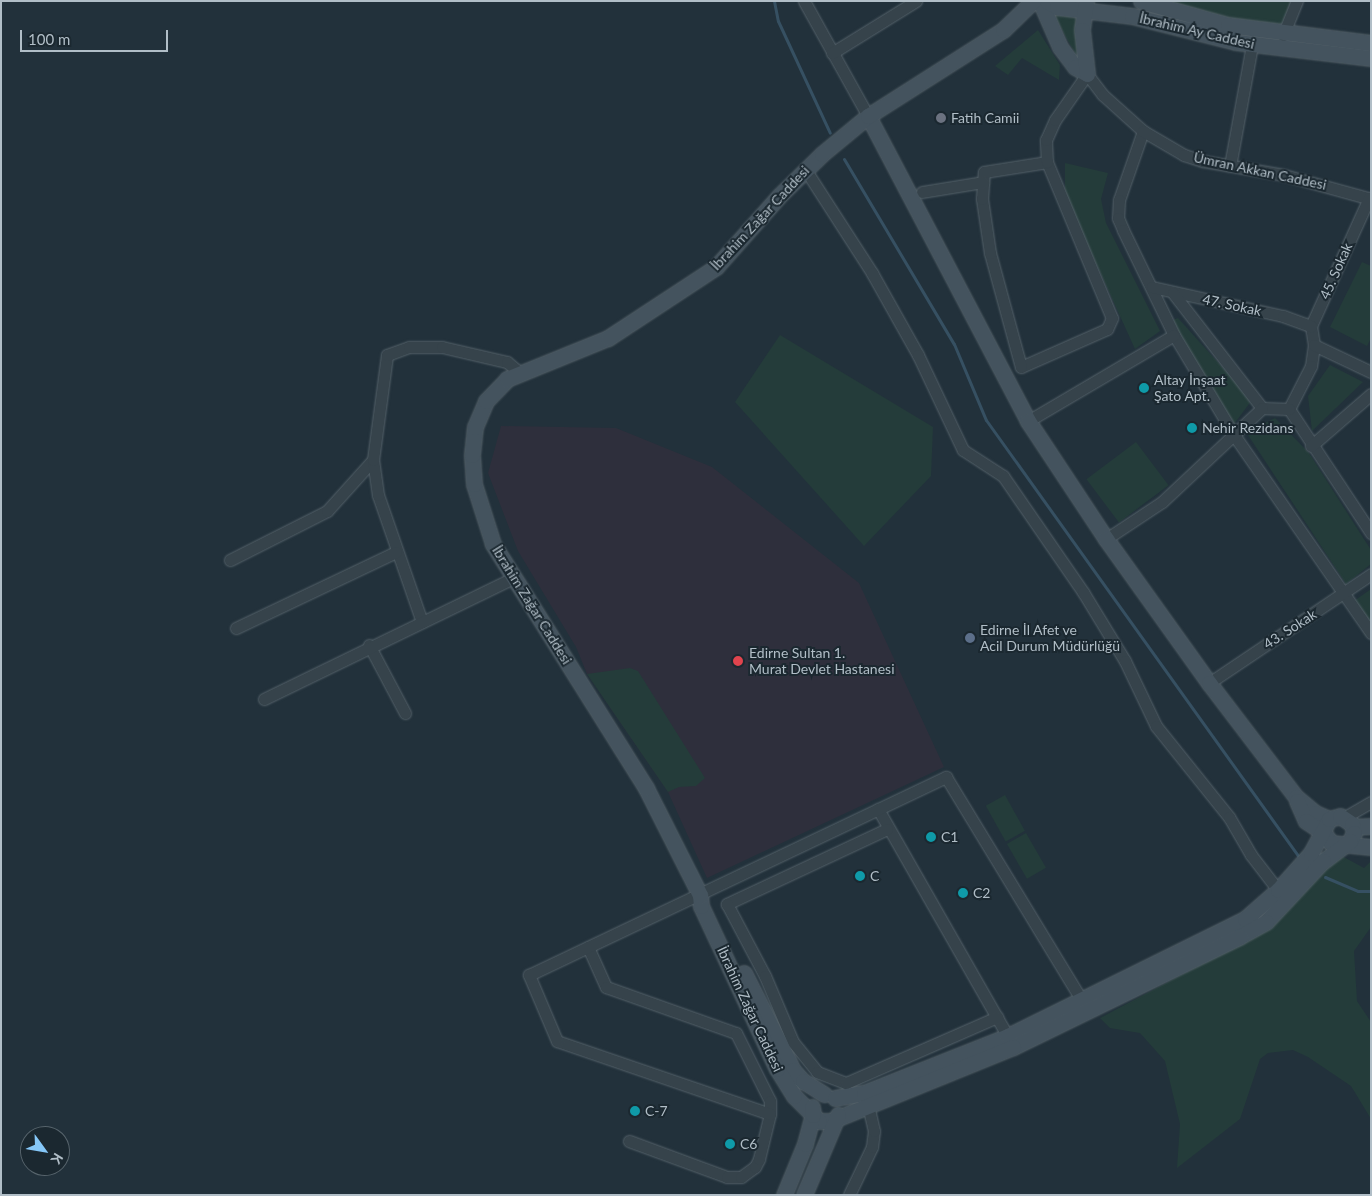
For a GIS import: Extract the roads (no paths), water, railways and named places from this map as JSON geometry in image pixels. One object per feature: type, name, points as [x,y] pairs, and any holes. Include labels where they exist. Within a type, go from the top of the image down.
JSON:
[{"type":"main road","name":"İbrahim Zağar Caddesi","points":[[813,1115],[783,1080],[701,906],[700,895],[646,788],[493,544],[474,484],[472,455],[475,427],[486,401],[501,384],[519,372],[608,338],[691,286],[716,267],[805,169],[868,116],[1003,30],[1033,1]]},
{"type":"main road","points":[[1040,1],[1060,47],[1075,67],[1087,74]]},
{"type":"main road","name":"İbrahim Ay Caddesi","points":[[1047,1],[1056,7],[1085,5],[1252,44],[1371,58]]},
{"type":"main road","name":"İbrahim Ay Caddesi","points":[[1140,1],[1228,25],[1283,35],[1371,43]]},
{"type":"main road","points":[[1085,5],[1083,47],[1087,74]]},
{"type":"main road","points":[[868,116],[1028,421],[1106,539],[1209,684],[1296,797],[1327,826],[1331,843],[1371,847]]},
{"type":"main road","points":[[813,1115],[822,1122],[834,1120],[1010,1042],[1266,922],[1323,861],[1352,837],[1349,822]]},
{"type":"main road","points":[[784,1195],[797,1168],[813,1115],[813,1102],[830,1096],[864,1093],[1010,1042],[1082,1001],[1245,919],[1278,890],[1327,826],[1349,822],[1371,826]]},
{"type":"main road","name":"İbrahim Zağar Caddesi","points":[[700,895],[707,900],[793,1070],[803,1082],[830,1096]]},
{"type":"main road","points":[[804,1195],[840,1107],[830,1096]]},
{"type":"street","points":[[804,1],[868,116]]},
{"type":"street","points":[[832,53],[916,1]]},
{"type":"street","points":[[1283,35],[1297,1]]},
{"type":"street","points":[[1230,166],[1252,44]]},
{"type":"street","points":[[1048,162],[984,172],[982,199],[990,253],[1020,367],[1025,367],[1107,329],[1112,318],[1048,162],[1046,140],[1055,120],[1087,74]]},
{"type":"street","name":"Ümran Akkan Caddesi","points":[[1087,74],[1103,95],[1144,131],[1184,154],[1230,166],[1284,175],[1370,199]]},
{"type":"street","points":[[1144,131],[1117,210],[1123,230],[1174,335],[1234,435],[1371,633]]},
{"type":"street","points":[[805,169],[872,273],[918,355],[963,450],[1004,476],[1088,600],[1125,661],[1156,726],[1229,817],[1250,855],[1278,890]]},
{"type":"street","points":[[922,192],[983,182]]},
{"type":"street","name":"45. Sokak","points":[[1311,326],[1370,199]]},
{"type":"street","name":"47. Sokak","points":[[1152,287],[1283,316],[1311,326]]},
{"type":"street","points":[[1173,293],[1262,408],[1289,410]]},
{"type":"street","points":[[1289,410],[1311,366],[1314,345],[1311,326]]},
{"type":"street","points":[[1028,421],[1174,335]]},
{"type":"street","points":[[1314,345],[1371,372]]},
{"type":"street","points":[[422,622],[396,552],[378,495],[373,460],[388,355],[409,347],[442,347],[508,362],[519,372]]},
{"type":"street","points":[[1310,446],[1371,394]]},
{"type":"street","points":[[1106,539],[1162,502],[1262,408]]},
{"type":"street","points":[[1289,410],[1310,446],[1371,533]]},
{"type":"street","points":[[230,560],[327,511],[373,460]]},
{"type":"street","points":[[236,628],[396,552]]},
{"type":"street","name":"43. Sokak","points":[[1209,684],[1371,574]]},
{"type":"street","points":[[264,699],[369,645],[422,622],[513,578]]},
{"type":"street","points":[[369,645],[406,713]]},
{"type":"street","points":[[770,1114],[557,1041],[529,975],[946,777],[1082,1001]]},
{"type":"street","points":[[1349,822],[1371,802]]},
{"type":"street","points":[[878,809],[887,829],[1010,1042]]},
{"type":"street","points":[[1349,822],[1371,818]]},
{"type":"street","points":[[887,829],[727,904],[765,976],[793,1042],[817,1072],[846,1083],[997,1017]]},
{"type":"street","points":[[588,947],[606,987],[736,1033],[756,1024]]},
{"type":"street","points":[[629,1141],[727,1177],[741,1177],[755,1167],[759,1159],[770,1114],[770,1101],[736,1033]]},
{"type":"street","points":[[849,1195],[872,1147],[874,1131],[868,1104]]},
{"type":"waterway","points":[[774,1],[778,21],[830,133]]},
{"type":"waterway","points":[[844,159],[954,344],[986,420],[1299,857]]},
{"type":"waterway","points":[[1325,877],[1358,891],[1371,891]]},
{"type":"place","name":"Fatih Camii","points":[[941,118]]},
{"type":"place","name":"Altay İnşaat Şato Apt.","points":[[1144,388]]},
{"type":"place","name":"Nehir Rezidans","points":[[1192,428]]},
{"type":"place","name":"Edirne İl Afet ve Acil Durum Müdürlüğü","points":[[970,638]]},
{"type":"place","name":"Edirne Sultan 1. Murat Devlet Hastanesi","points":[[738,661]]},
{"type":"place","name":"C1","points":[[931,837]]},
{"type":"place","name":"C","points":[[860,876]]},
{"type":"place","name":"C2","points":[[963,893]]},
{"type":"place","name":"C-7","points":[[635,1111]]},
{"type":"place","name":"C6","points":[[730,1144]]}]
